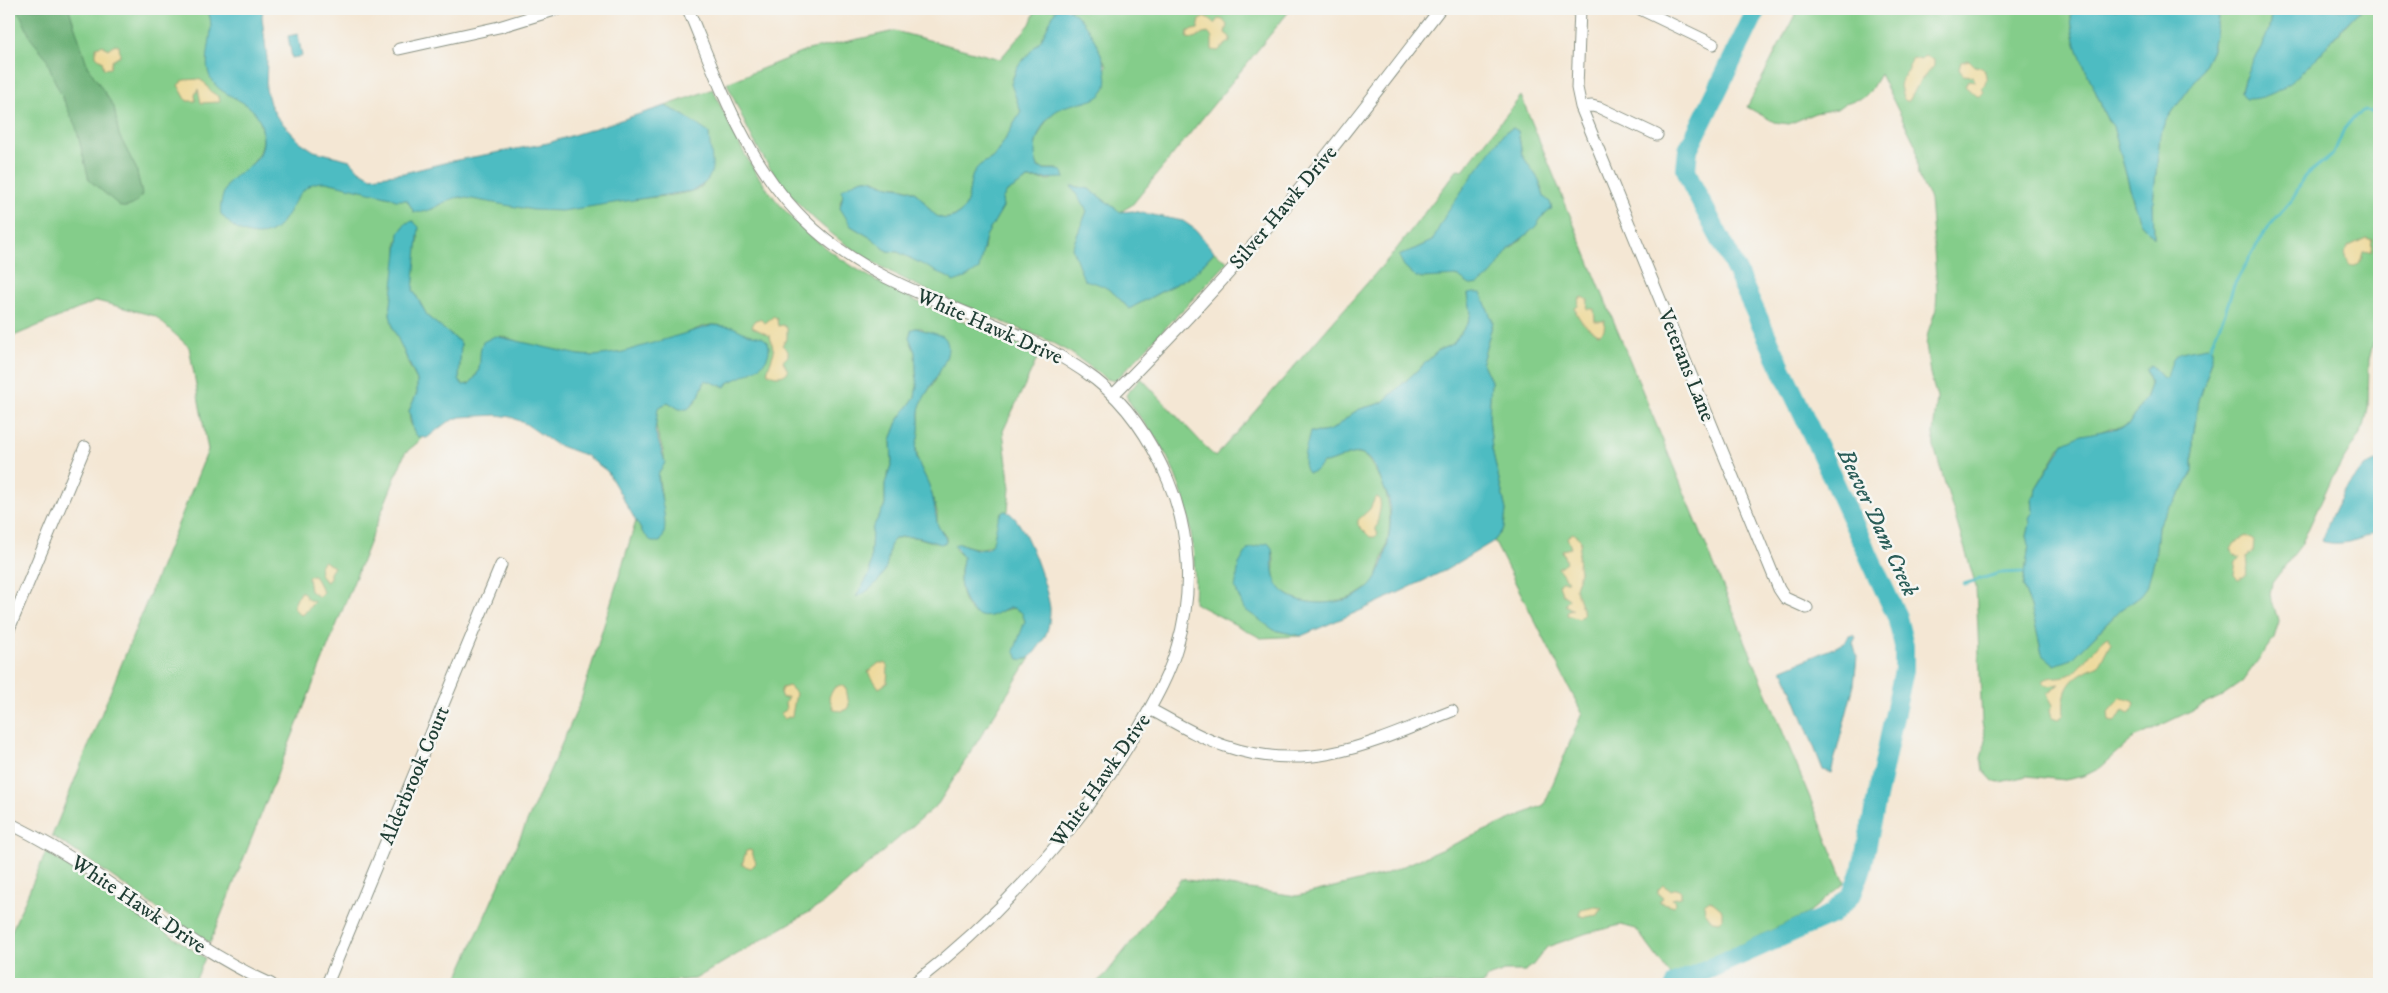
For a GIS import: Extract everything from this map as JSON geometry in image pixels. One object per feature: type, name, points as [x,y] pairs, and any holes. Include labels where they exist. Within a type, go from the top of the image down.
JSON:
[{"type":"street","points":[[399,49],[491,29],[558,9]]},
{"type":"street","name":"White Hawk Drive","points":[[688,9],[737,125],[753,155],[777,190],[814,229],[866,268],[894,283],[1064,358],[1113,395],[1144,434],[1164,471],[1180,515],[1186,543],[1188,570],[1183,623],[1171,665],[1150,709],[1118,762],[1059,842],[998,910],[945,959],[913,984]]},
{"type":"street","name":"Silver Hawk Drive","points":[[1113,395],[1213,290],[1278,216],[1362,112],[1440,9]]},
{"type":"street","name":"Veterans Lane","points":[[1580,9],[1577,88],[1581,107],[1779,589],[1785,598],[1807,608]]},
{"type":"street","points":[[1640,9],[1714,44]]},
{"type":"street","points":[[1581,107],[1600,108],[1657,135]]},
{"type":"street","points":[[9,629],[85,447]]},
{"type":"street","name":"Alderbrook Court","points":[[326,984],[501,565]]},
{"type":"street","points":[[1150,709],[1197,735],[1224,746],[1245,752],[1286,757],[1334,754],[1358,748],[1452,711]]},
{"type":"street","name":"White Hawk Drive","points":[[9,823],[90,870],[197,944],[271,984]]},
{"type":"green space","points":[[9,9],[207,9],[212,22],[219,87],[249,106],[257,114],[263,134],[260,151],[256,158],[245,171],[230,181],[280,225],[298,194],[306,186],[315,182],[340,184],[407,200],[414,212],[433,209],[453,197],[598,200],[633,199],[690,192],[703,185],[709,173],[709,134],[680,113],[665,106],[713,89],[736,139],[765,186],[792,218],[822,245],[855,268],[926,306],[1040,353],[1003,431],[1010,488],[1008,511],[1001,513],[996,536],[990,545],[975,548],[960,543],[955,549],[963,557],[960,580],[964,601],[972,612],[981,615],[1012,609],[1019,610],[1025,620],[1024,660],[1030,658],[938,804],[821,905],[695,979],[634,984],[466,984],[456,981],[580,703],[636,521],[643,533],[664,515],[658,473],[664,464],[664,457],[656,423],[658,408],[668,402],[680,409],[692,406],[699,396],[705,380],[728,383],[759,367],[752,335],[717,325],[703,327],[676,338],[635,350],[603,356],[583,356],[559,352],[501,336],[481,350],[481,360],[477,373],[469,384],[463,385],[459,380],[461,343],[428,317],[413,290],[419,237],[397,240],[397,260],[390,314],[409,365],[417,380],[417,393],[409,411],[413,430],[422,439],[405,453],[210,943],[52,836],[208,450],[189,347],[155,316],[97,301],[9,338]],"holes":[[[922,328],[947,355],[935,381],[921,401],[916,445],[918,462],[930,488],[937,512],[937,525],[946,537],[946,542],[936,543],[916,537],[901,537],[894,540],[890,544],[885,565],[857,597],[870,573],[872,529],[885,505],[885,484],[892,462],[891,440],[899,419],[915,397],[917,386],[915,352],[909,337],[912,329]]]},
{"type":"green space","points":[[18,9],[69,9],[88,67],[114,107],[119,135],[136,168],[142,194],[134,204],[128,207],[121,207],[89,180],[76,127],[46,57],[31,39]]},
{"type":"green space","points":[[1036,9],[1056,9],[1041,40],[1017,67],[1011,83],[1021,112],[995,155],[975,170],[968,199],[963,210],[952,217],[940,218],[911,190],[888,186],[874,180],[862,179],[848,188],[840,203],[851,226],[873,239],[887,251],[898,252],[956,280],[965,278],[984,249],[986,236],[1003,207],[1002,199],[1007,192],[1028,179],[1051,180],[1058,169],[1042,169],[1036,163],[1034,155],[1038,136],[1048,118],[1061,107],[1088,100],[1107,66],[1080,18],[1068,9],[1291,9],[1132,205],[1120,212],[1089,189],[1072,186],[1087,211],[1072,248],[1102,284],[1129,309],[1194,274],[1214,252],[1228,262],[1115,381],[1107,379],[1071,353],[1047,340],[970,309],[896,275],[862,255],[829,231],[799,204],[772,171],[753,139],[727,83],[808,50],[895,31],[1000,59],[1030,24]]},
{"type":"green space","points":[[1798,9],[2071,9],[2073,32],[2083,64],[2105,114],[2113,126],[2140,222],[2154,237],[2153,202],[2160,135],[2165,122],[2199,75],[2212,49],[2220,9],[2271,9],[2269,29],[2265,43],[2246,75],[2241,92],[2292,79],[2312,62],[2362,9],[2379,9],[2379,318],[2369,360],[2368,409],[2364,427],[2330,482],[2301,545],[2272,583],[2270,594],[2278,620],[2274,638],[2242,682],[2222,696],[2134,738],[2100,768],[2084,776],[2065,780],[2027,776],[2000,782],[1993,781],[1983,770],[1981,758],[1986,740],[1982,723],[1976,586],[1934,447],[1933,433],[1937,398],[1930,374],[1926,345],[1928,332],[1936,309],[1937,290],[1930,199],[1918,176],[1916,146],[1880,74],[1870,91],[1863,98],[1845,103],[1837,109],[1815,113],[1789,124],[1774,122],[1747,107]],"holes":[[[2212,360],[2198,403],[2193,439],[2193,471],[2183,490],[2163,516],[2158,527],[2155,558],[2141,595],[2120,610],[2072,659],[2042,654],[2031,606],[2023,587],[2029,545],[2027,535],[2033,511],[2032,498],[2035,496],[2036,488],[2060,447],[2110,428],[2123,427],[2129,424],[2145,399],[2150,385],[2146,369],[2151,365],[2163,378],[2167,378]]]},
{"type":"green space","points":[[1521,96],[1845,883],[1807,914],[1671,976],[1636,929],[1621,925],[1587,933],[1547,947],[1532,966],[1525,971],[1505,971],[1490,976],[1483,984],[1095,984],[1106,974],[1181,879],[1297,896],[1383,875],[1544,805],[1582,713],[1494,541],[1504,528],[1506,510],[1492,449],[1489,416],[1491,381],[1482,362],[1493,322],[1481,294],[1468,295],[1471,313],[1468,323],[1453,344],[1439,350],[1383,402],[1360,409],[1333,429],[1310,432],[1314,472],[1323,463],[1350,454],[1364,456],[1375,470],[1386,492],[1390,516],[1388,540],[1374,582],[1358,594],[1332,602],[1302,601],[1286,594],[1278,586],[1274,578],[1274,557],[1268,543],[1274,630],[1301,636],[1261,638],[1194,603],[1195,583],[1192,543],[1185,504],[1179,485],[1163,449],[1132,407],[1126,395],[1141,378],[1215,457],[1395,251],[1458,169],[1463,170]],"holes":[[[1513,128],[1518,131],[1522,155],[1539,180],[1548,210],[1531,231],[1504,254],[1480,283],[1457,276],[1446,275],[1425,278],[1414,274],[1399,256],[1432,241],[1502,136]]]},
{"type":"green space","points":[[46,852],[205,958],[194,984],[9,984],[9,937]]},
{"type":"sand","points":[[1205,17],[1214,24],[1218,19],[1223,20],[1227,25],[1225,33],[1230,37],[1230,41],[1218,51],[1212,50],[1212,37],[1208,33],[1194,39],[1187,38],[1188,31],[1198,29],[1200,20]]},
{"type":"sand","points":[[115,44],[119,46],[120,56],[112,61],[110,68],[104,69],[102,61],[96,56],[96,47],[102,45],[108,49]]},
{"type":"sand","points":[[1924,56],[1934,59],[1934,66],[1920,81],[1909,101],[1906,101],[1903,98],[1900,86],[1902,79],[1909,69],[1909,64],[1913,58],[1921,60]]},
{"type":"sand","points":[[1969,60],[1975,66],[1982,67],[1986,75],[1982,88],[1984,92],[1980,96],[1976,96],[1965,86],[1968,80],[1975,81],[1973,76],[1963,75],[1959,69],[1961,62]]},
{"type":"sand","points":[[199,79],[205,83],[210,91],[219,97],[220,102],[201,103],[198,89],[195,95],[196,101],[187,101],[178,85],[184,80]]},
{"type":"sand","points":[[2366,238],[2373,240],[2372,251],[2363,252],[2357,265],[2349,265],[2345,253],[2347,247]]},
{"type":"sand","points":[[1583,297],[1588,300],[1587,309],[1594,309],[1595,321],[1605,321],[1604,330],[1600,334],[1588,328],[1576,312],[1575,308],[1578,306],[1579,299]]},
{"type":"sand","points":[[774,316],[777,319],[778,326],[783,325],[787,328],[787,339],[782,345],[788,351],[788,356],[783,361],[788,371],[784,375],[778,376],[767,372],[774,352],[770,336],[752,327],[755,320],[760,319],[765,323]]},
{"type":"sand","points":[[1378,497],[1380,507],[1378,524],[1375,528],[1378,534],[1375,537],[1370,537],[1358,525],[1358,520],[1370,509],[1375,498]]},
{"type":"sand","points":[[1573,533],[1581,540],[1578,558],[1580,572],[1575,588],[1584,614],[1579,619],[1567,615],[1568,611],[1573,610],[1565,605],[1569,599],[1562,594],[1559,584],[1561,581],[1568,581],[1558,568],[1566,562],[1562,550],[1571,548],[1567,537]]},
{"type":"sand","points":[[2246,536],[2254,541],[2253,552],[2247,556],[2248,566],[2246,575],[2238,579],[2234,575],[2236,562],[2240,558],[2234,555],[2231,548]]},
{"type":"sand","points":[[324,561],[334,567],[327,582],[320,573],[320,565]]},
{"type":"sand","points":[[314,575],[323,592],[319,597],[310,591],[308,578]]},
{"type":"sand","points":[[300,592],[303,592],[307,599],[314,602],[303,615],[299,614],[293,607]]},
{"type":"sand","points":[[2109,636],[2111,642],[2099,665],[2076,677],[2067,689],[2064,715],[2058,719],[2052,717],[2050,710],[2053,705],[2047,694],[2060,684],[2048,686],[2043,681],[2071,674]]},
{"type":"sand","points":[[879,663],[885,663],[888,667],[887,683],[879,688],[868,672]]},
{"type":"sand","points":[[840,685],[846,688],[849,705],[847,709],[842,711],[834,710],[829,697],[834,688]]},
{"type":"sand","points":[[789,686],[796,693],[792,716],[784,719],[780,714],[786,710],[785,703],[788,697],[782,698],[780,693],[782,688]]},
{"type":"sand","points":[[2121,697],[2133,700],[2135,703],[2133,709],[2129,713],[2123,710],[2118,719],[2114,722],[2109,721],[2108,712]]},
{"type":"sand","points":[[751,850],[756,863],[751,868],[742,865],[746,851]]},
{"type":"sand","points":[[1663,885],[1670,890],[1678,888],[1681,891],[1681,897],[1672,899],[1675,902],[1674,906],[1659,902],[1663,897],[1658,893],[1658,890]]},
{"type":"sand","points":[[1710,900],[1722,910],[1720,922],[1712,921],[1705,912],[1704,904]]},
{"type":"sand","points":[[1595,907],[1602,908],[1598,915],[1584,917],[1579,915],[1581,910]]},
{"type":"water","points":[[207,9],[263,9],[262,17],[267,58],[266,89],[270,104],[277,117],[299,141],[314,151],[350,160],[359,170],[371,177],[404,173],[452,161],[548,143],[665,106],[680,113],[709,133],[712,160],[711,174],[701,186],[691,191],[562,211],[533,210],[461,197],[449,200],[427,211],[414,212],[407,200],[395,200],[391,197],[326,182],[314,183],[304,189],[278,227],[269,233],[257,235],[246,233],[232,226],[221,214],[221,201],[230,181],[251,165],[259,156],[263,141],[262,126],[257,115],[250,108],[216,86],[210,77],[207,61],[211,26]]},
{"type":"water","points":[[1056,9],[1066,9],[1075,13],[1090,32],[1103,58],[1107,83],[1104,91],[1098,97],[1090,101],[1072,104],[1054,113],[1045,122],[1038,136],[1035,152],[1038,167],[1063,172],[1065,178],[1028,179],[1007,192],[1002,199],[1003,207],[986,236],[979,269],[965,278],[953,282],[951,279],[898,252],[887,251],[873,239],[851,226],[840,208],[843,195],[841,190],[864,179],[870,179],[885,185],[914,192],[936,216],[941,218],[953,217],[959,214],[966,204],[975,170],[995,155],[1021,112],[1011,84],[1017,67],[1041,40]]},
{"type":"water","points":[[2071,9],[2220,9],[2212,49],[2199,75],[2165,122],[2160,135],[2153,202],[2154,238],[2140,222],[2113,126],[2105,114],[2083,64],[2073,32]]},
{"type":"water","points":[[2271,9],[2362,9],[2295,78],[2280,89],[2263,97],[2246,99],[2241,92],[2244,80],[2267,33]]},
{"type":"water","points":[[298,34],[302,56],[292,58],[288,36]]},
{"type":"water","points":[[1513,128],[1518,131],[1522,155],[1539,180],[1544,197],[1550,202],[1552,209],[1545,214],[1533,229],[1512,246],[1484,281],[1470,285],[1457,276],[1416,277],[1404,266],[1399,256],[1432,241],[1447,212],[1473,175],[1505,132]]},
{"type":"water","points":[[1071,186],[1089,189],[1120,212],[1133,211],[1183,221],[1196,230],[1214,252],[1194,274],[1129,309],[1110,290],[1099,284],[1084,280],[1072,248],[1087,211]]},
{"type":"water","points":[[413,221],[419,227],[413,290],[428,317],[461,343],[459,380],[463,385],[469,384],[477,373],[483,342],[495,336],[579,355],[594,356],[623,352],[713,325],[733,327],[747,334],[762,337],[768,342],[769,351],[767,358],[763,364],[750,373],[728,383],[725,387],[705,380],[699,396],[688,409],[679,409],[668,402],[658,408],[655,431],[665,462],[658,476],[665,520],[665,528],[660,542],[652,542],[643,533],[607,471],[585,455],[555,444],[526,424],[511,417],[497,415],[460,417],[446,423],[427,438],[418,437],[413,430],[409,411],[417,393],[417,380],[393,328],[390,314],[399,233],[406,223]]},
{"type":"water","points":[[1481,293],[1493,322],[1482,362],[1491,381],[1489,416],[1492,449],[1506,510],[1504,528],[1494,541],[1446,570],[1364,609],[1301,636],[1274,630],[1244,609],[1235,588],[1239,564],[1248,549],[1268,543],[1272,548],[1273,571],[1278,585],[1296,599],[1323,603],[1338,602],[1351,598],[1371,585],[1385,558],[1389,536],[1390,505],[1379,475],[1368,458],[1360,454],[1347,456],[1323,463],[1314,472],[1308,473],[1305,469],[1304,459],[1310,432],[1333,429],[1360,409],[1383,402],[1439,350],[1453,344],[1468,323],[1471,313],[1468,294]]},
{"type":"water","points":[[916,328],[943,336],[948,343],[948,352],[944,362],[921,403],[916,450],[918,462],[931,492],[938,525],[946,542],[941,544],[915,537],[894,540],[891,543],[886,567],[878,582],[856,597],[870,573],[872,529],[885,505],[885,484],[892,462],[891,440],[899,419],[915,397],[917,386],[915,352],[909,337],[912,329]]},
{"type":"water","points":[[2207,347],[2212,349],[2212,360],[2198,403],[2193,439],[2193,471],[2183,490],[2163,516],[2158,527],[2155,558],[2147,587],[2141,595],[2120,610],[2072,659],[2055,665],[2042,654],[2031,606],[2023,587],[2029,545],[2027,535],[2030,523],[2029,518],[2033,511],[2032,497],[2035,496],[2036,488],[2064,443],[2082,435],[2123,427],[2129,424],[2145,399],[2150,385],[2146,369],[2151,365],[2163,378],[2167,378],[2172,362],[2178,354]]},
{"type":"water","points":[[2379,460],[2379,530],[2351,542],[2328,543],[2321,541],[2343,494],[2351,482],[2359,472]]},
{"type":"water","points":[[1004,511],[1011,515],[1019,524],[1027,538],[1049,600],[1049,626],[1046,635],[1027,659],[1019,659],[1014,651],[1025,621],[1022,613],[1009,608],[995,615],[984,617],[972,611],[968,606],[960,580],[963,557],[954,545],[960,543],[975,549],[984,549],[990,546],[994,539],[999,516]]},
{"type":"water","points":[[1853,635],[1856,637],[1853,643],[1857,657],[1854,685],[1831,773],[1823,770],[1785,673],[1781,670],[1845,643],[1849,636]]},
{"type":"waterway","name":"Beaver Dam Creek","points":[[1675,984],[1832,914],[1852,894],[1862,868],[1904,670],[1904,646],[1897,617],[1730,257],[1692,185],[1686,169],[1688,150],[1757,9]]},
{"type":"waterway","points":[[2210,347],[2225,313],[2234,285],[2265,231],[2293,199],[2304,177],[2334,153],[2344,129],[2354,117],[2365,111],[2379,113]]},
{"type":"waterway","points":[[1964,584],[2000,573],[2024,572]]}]
